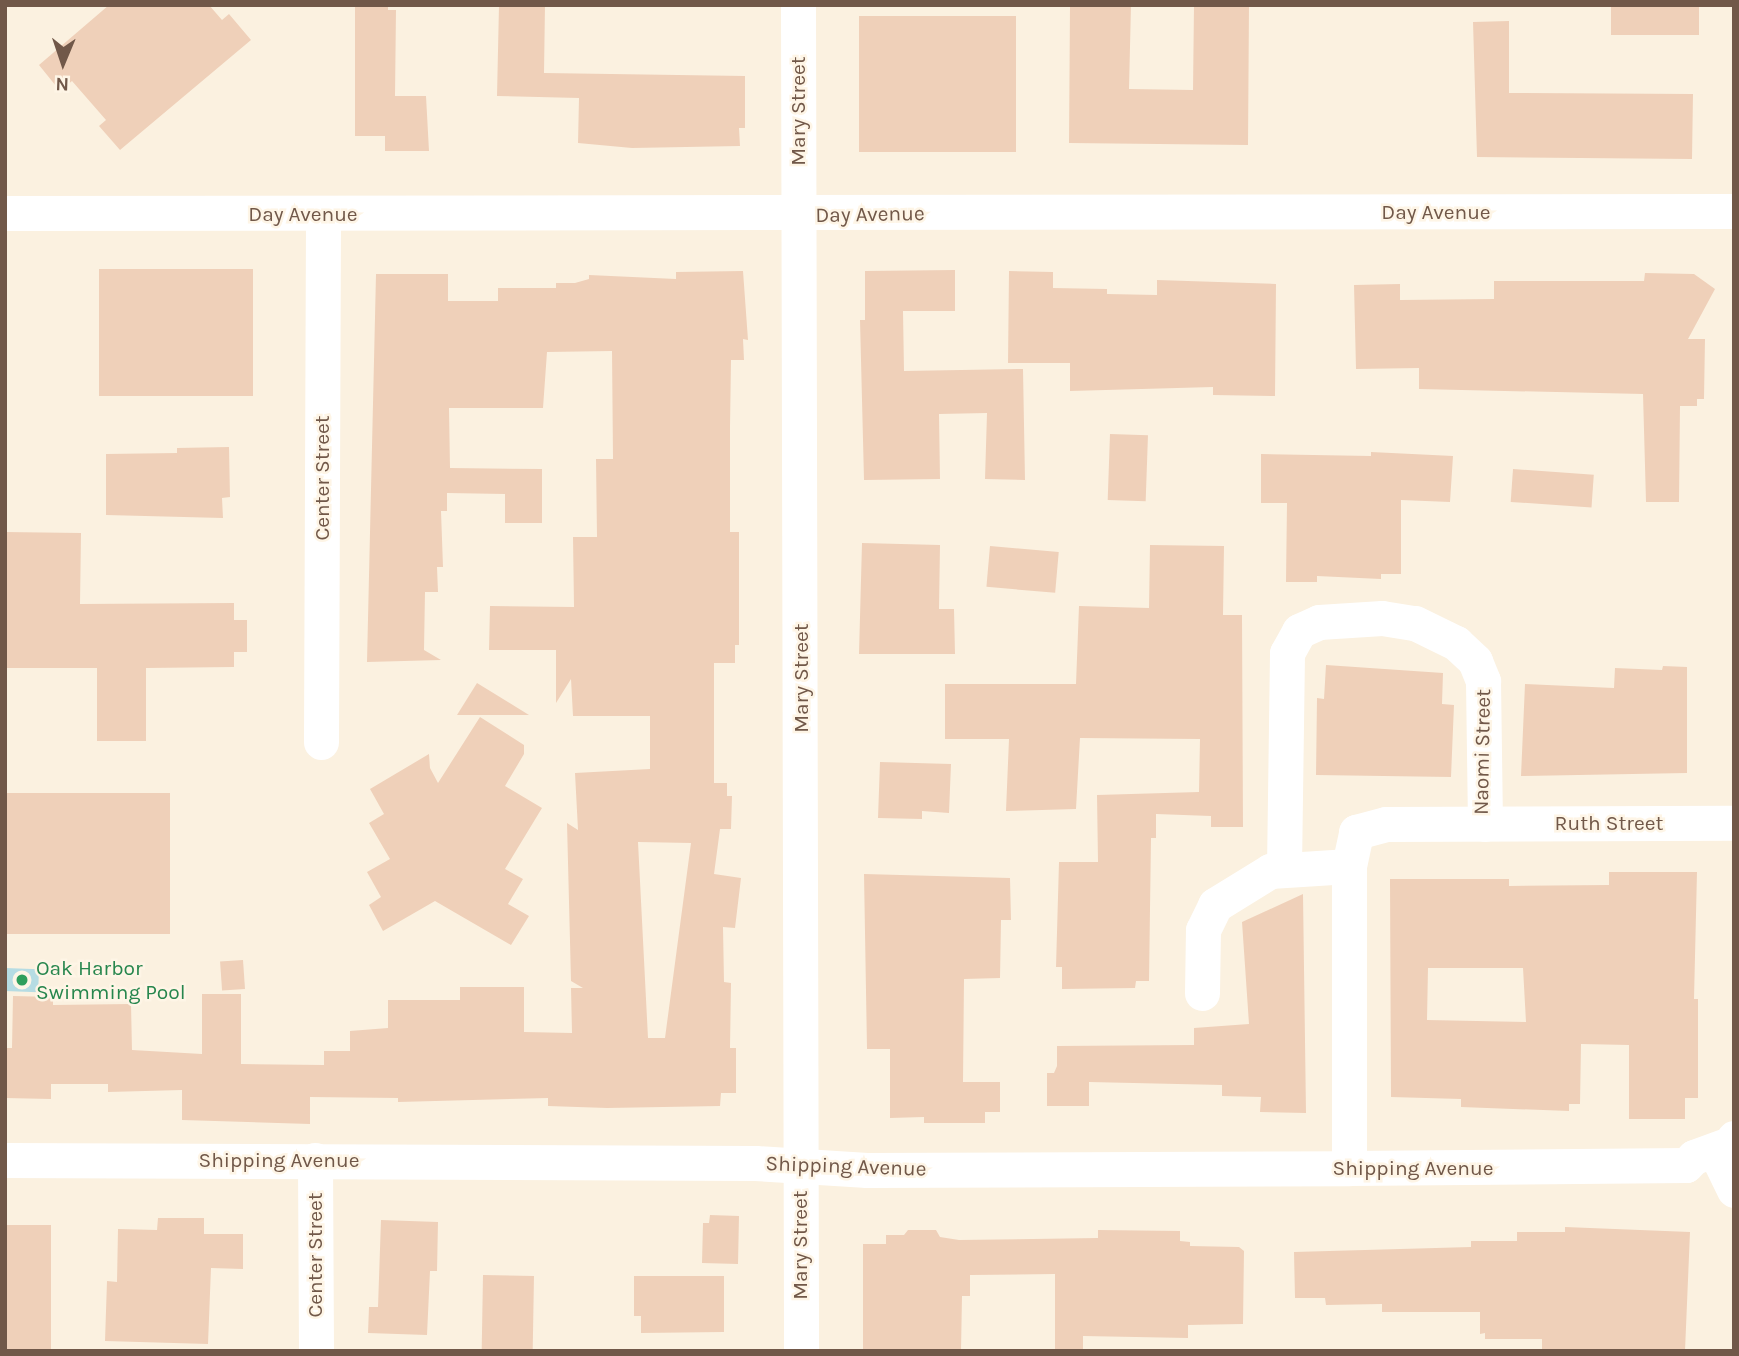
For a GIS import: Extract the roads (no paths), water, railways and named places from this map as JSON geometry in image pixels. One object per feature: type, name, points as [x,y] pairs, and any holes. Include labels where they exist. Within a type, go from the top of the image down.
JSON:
[{"type":"street","name":"Mary Street","points":[[798,5],[801,1351]]},
{"type":"street","name":"Day Avenue","points":[[5,213],[799,215],[1734,211]]},
{"type":"street","name":"Center Street","points":[[321,741],[323,215]]},
{"type":"street","name":"Naomi Street","points":[[1284,867],[1284,680],[1287,653],[1299,631],[1329,620],[1400,620],[1428,628],[1466,651],[1483,681],[1485,824],[1366,827],[1351,839],[1349,1168]]},
{"type":"street","name":"Ruth Street","points":[[1485,824],[1734,823]]},
{"type":"street","points":[[1202,993],[1203,930],[1214,905],[1255,877],[1284,867],[1349,866]]},
{"type":"street","name":"Shipping Avenue","points":[[5,1160],[800,1165],[867,1170],[1686,1165],[1694,1157],[1730,1141]]},
{"type":"street","points":[[1730,1141],[1721,1163],[1730,1186]]},
{"type":"street","name":"Center Street","points":[[316,1160],[316,1351]]},
{"type":"street","name":"Shipping Avenue","points":[[1686,1165],[1692,1175],[1730,1186]]},
{"type":"water","name":"Oak Harbor Swimming Pool","points":[[5,968],[39,969],[38,992],[5,991]]},
{"type":"place","name":"Oak Harbor Swimming Pool","points":[[22,980]]}]
